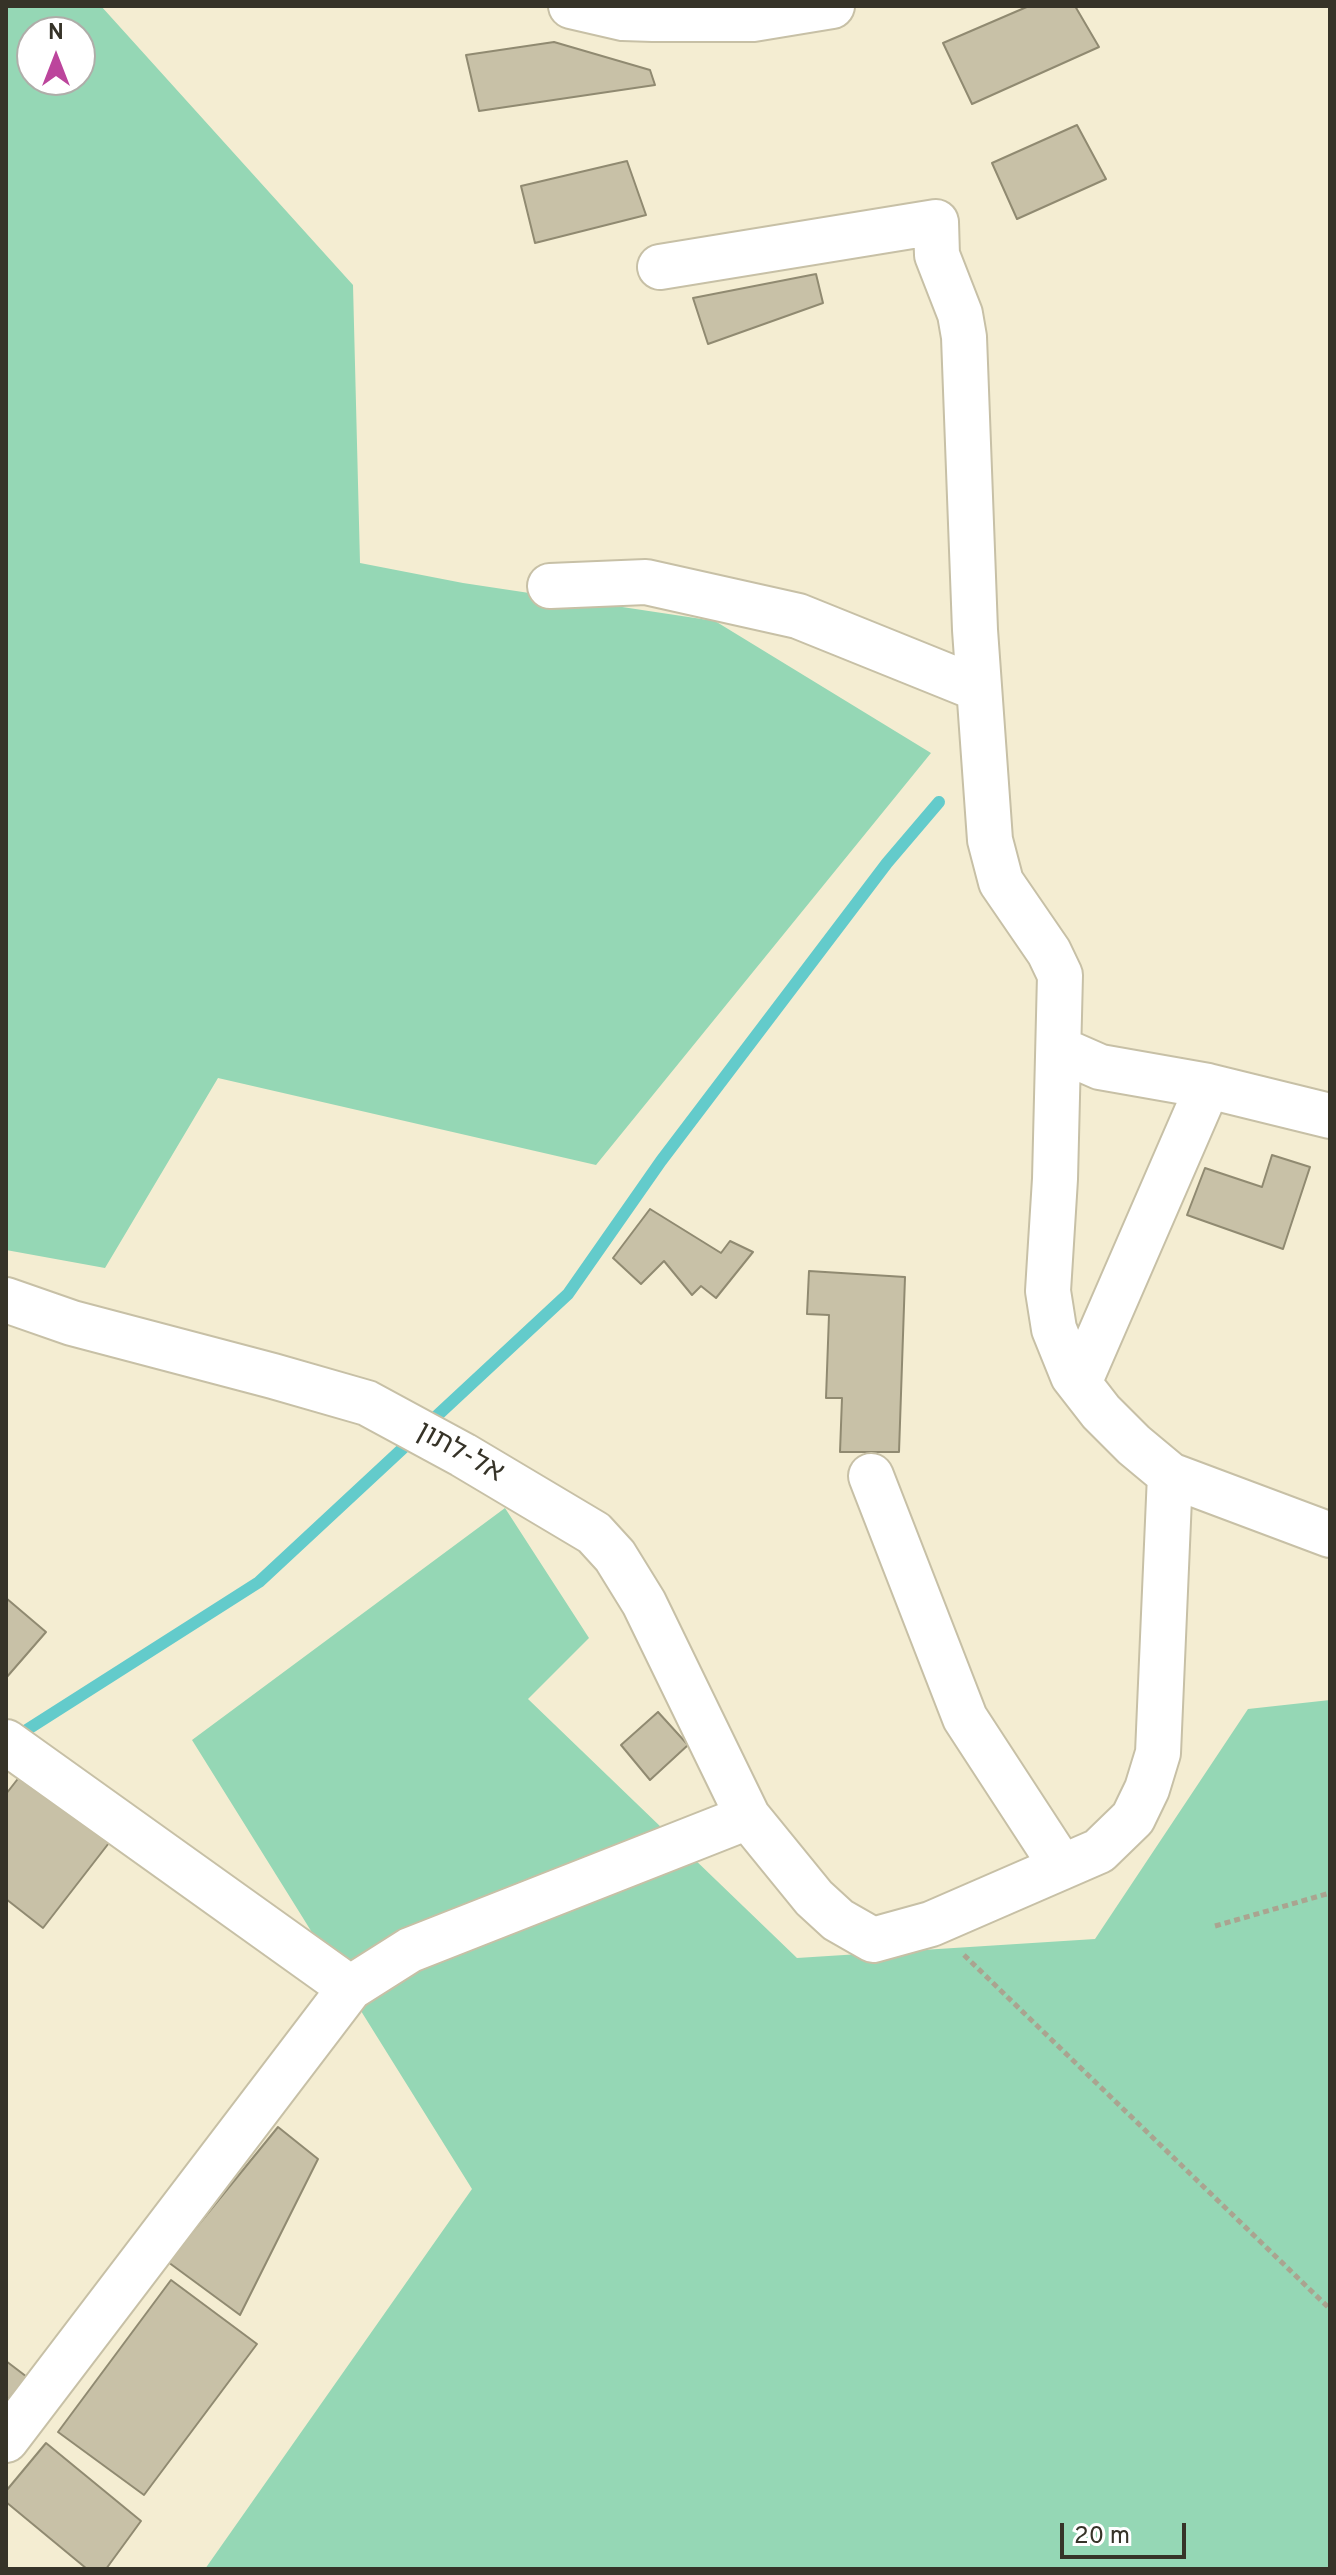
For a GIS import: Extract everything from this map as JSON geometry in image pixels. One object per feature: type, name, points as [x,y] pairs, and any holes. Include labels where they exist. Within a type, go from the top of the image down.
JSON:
[{"type":"street","points":[[571,6],[623,18],[648,12],[753,19],[832,6]]},
{"type":"street","points":[[660,267],[936,222],[937,255],[960,314],[964,337],[979,689],[990,840],[1001,882],[1049,952],[1060,975],[1055,1179],[1048,1291],[1054,1329],[1073,1376],[1101,1412],[1170,1475],[1330,1535]]},
{"type":"street","points":[[550,586],[646,582],[798,616],[979,689]]},
{"type":"street","points":[[1059,1049],[1100,1067],[1208,1086],[1330,1116]]},
{"type":"street","points":[[1079,1383],[1208,1086]]},
{"type":"street","name":"אל-לתון","points":[[6,1300],[72,1323],[367,1403],[463,1455],[594,1533],[615,1556],[644,1603],[748,1817],[814,1898],[838,1920],[873,1940],[931,1924],[1099,1851],[1133,1818],[1147,1789],[1158,1753],[1170,1475]]},
{"type":"street","points":[[871,1476],[965,1718],[1062,1867]]},
{"type":"street","points":[[6,1742],[350,1988]]},
{"type":"street","points":[[6,2440],[350,1988],[410,1950],[748,1817]]},
{"type":"path","points":[[1215,1926],[1330,1893]]},
{"type":"path","points":[[931,1924],[1330,2309]]},
{"type":"green space","points":[[6,6],[101,6],[353,285],[360,563],[463,583],[715,621],[931,753],[596,1165],[218,1078],[105,1268],[6,1250]]},
{"type":"green space","points":[[505,1508],[589,1638],[528,1699],[797,1958],[1095,1939],[1248,1709],[1330,1700],[1330,2569],[205,2569],[472,2189],[192,1740]]},
{"type":"building","points":[[1029,6],[1075,6],[1099,47],[972,104],[943,43]]},
{"type":"building","points":[[554,42],[650,70],[655,85],[479,111],[466,55]]},
{"type":"building","points":[[1077,125],[1106,179],[1017,219],[992,163]]},
{"type":"building","points":[[627,161],[646,215],[535,243],[521,186]]},
{"type":"building","points":[[816,274],[823,303],[708,344],[693,298]]},
{"type":"building","points":[[1272,1155],[1310,1167],[1283,1249],[1187,1215],[1205,1168],[1262,1187]]},
{"type":"building","points":[[650,1209],[721,1253],[730,1241],[753,1252],[716,1298],[701,1286],[692,1295],[664,1261],[641,1284],[613,1258]]},
{"type":"building","points":[[809,1271],[905,1277],[899,1452],[840,1452],[842,1398],[826,1398],[829,1315],[807,1314]]},
{"type":"building","points":[[6,1598],[46,1632],[6,1678]]},
{"type":"building","points":[[658,1712],[688,1745],[650,1780],[621,1745]]},
{"type":"building","points":[[31,1762],[119,1830],[43,1928],[6,1899],[6,1794]]},
{"type":"building","points":[[278,2127],[318,2159],[240,2315],[168,2262]]},
{"type":"building","points":[[171,2280],[257,2344],[144,2495],[58,2432]]},
{"type":"building","points":[[6,2361],[27,2377],[6,2402]]},
{"type":"building","points":[[46,2443],[141,2521],[106,2569],[87,2569],[6,2502],[6,2491]]},
{"type":"waterway","points":[[427,1425],[568,1294],[661,1161],[887,863],[939,802]]},
{"type":"waterway","points":[[14,1738],[259,1582],[414,1438]]}]
